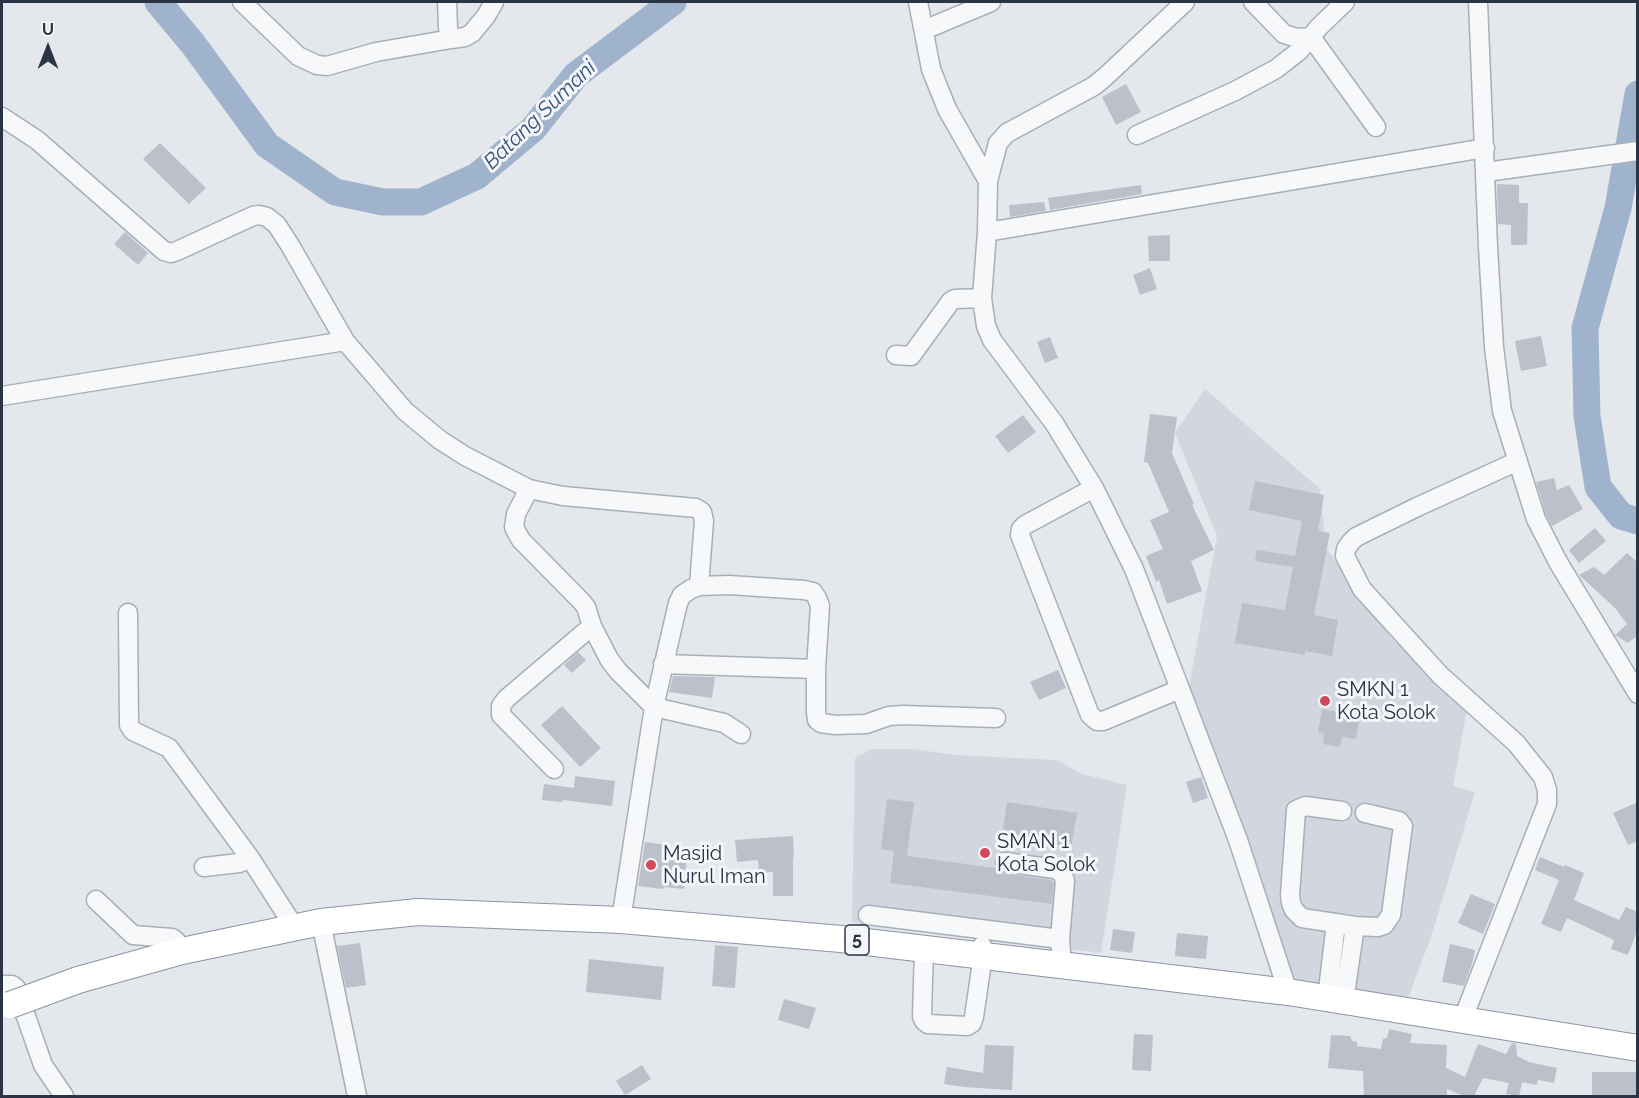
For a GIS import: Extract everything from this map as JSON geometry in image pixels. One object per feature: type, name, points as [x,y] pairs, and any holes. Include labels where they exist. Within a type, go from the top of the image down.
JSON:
[{"type":"highway","name":"5","points":[[4,999],[182,951],[321,922],[418,912],[621,920],[924,948],[1288,992],[1638,1048]]},
{"type":"street","points":[[242,2],[298,56],[317,65],[327,66],[376,52],[465,37],[472,33],[494,2]]},
{"type":"street","points":[[447,2],[448,28],[451,39]]},
{"type":"street","points":[[918,2],[931,69],[947,109],[988,181]]},
{"type":"street","points":[[924,30],[991,2]]},
{"type":"street","points":[[1185,2],[1094,86],[1007,133],[998,144],[988,181],[982,298],[986,326],[992,340],[1053,423],[1094,488],[1134,569],[1238,840],[1288,992]]},
{"type":"street","points":[[1253,2],[1284,34],[1297,38],[1311,37]]},
{"type":"street","points":[[1137,135],[1235,91],[1276,69],[1299,51],[1345,2]]},
{"type":"street","points":[[1478,2],[1488,247],[1494,347],[1502,411],[1536,519],[1558,562],[1636,686]]},
{"type":"street","points":[[1311,37],[1376,127]]},
{"type":"street","points":[[2,117],[37,140],[164,251],[177,251],[253,216],[267,217],[277,225],[345,341],[395,402],[431,433],[465,456],[529,489],[563,496],[696,508],[702,512],[704,521],[699,586]]},
{"type":"street","points":[[987,232],[1485,148]]},
{"type":"street","points":[[1486,172],[1638,151]]},
{"type":"street","points":[[896,355],[911,356],[947,306],[956,298],[982,298]]},
{"type":"street","points":[[2,396],[345,341]]},
{"type":"street","points":[[1462,1021],[1547,804],[1547,790],[1543,777],[1516,743],[1440,675],[1362,589],[1345,556],[1346,549],[1356,537],[1518,461]]},
{"type":"street","points":[[1094,488],[1025,525],[1020,535],[1090,714],[1097,721],[1103,721],[1180,689]]},
{"type":"street","points":[[529,489],[516,514],[514,526],[517,533],[521,540],[586,607],[592,626],[614,666],[654,707],[724,723],[741,734]]},
{"type":"street","points":[[621,920],[654,707],[663,664],[678,603],[682,595],[691,589],[699,586],[729,585],[813,592],[820,606],[816,712],[821,723],[866,724],[903,714],[996,718]]},
{"type":"street","points":[[128,613],[129,725],[133,731],[169,748],[250,858],[295,928]]},
{"type":"street","points":[[554,769],[501,715],[501,706],[506,699],[592,626]]},
{"type":"street","points":[[663,664],[816,669]]},
{"type":"street","points":[[1342,811],[1305,806],[1296,810],[1291,903],[1302,918],[1378,927],[1384,925],[1391,915],[1403,830],[1402,823],[1399,821],[1365,813]]},
{"type":"street","points":[[204,867],[239,862],[250,858]]},
{"type":"street","points":[[1005,862],[1055,869],[1062,873],[1065,881],[1060,939],[1062,964]]},
{"type":"street","points":[[96,900],[133,935],[172,938],[182,951]]},
{"type":"street","points":[[868,915],[1060,939]]},
{"type":"street","points":[[321,922],[357,1096]]},
{"type":"street","points":[[1336,923],[1336,1000]]},
{"type":"street","points":[[1336,1000],[1355,926]]},
{"type":"street","points":[[924,948],[922,1016],[924,1020],[928,1024],[967,1026],[972,1023],[974,1017],[982,955],[982,929]]},
{"type":"street","points":[[4,999],[12,985],[16,988],[43,1065],[64,1096]]},
{"type":"shaded area","name":"SMKN 1 Kota Solok","points":[[1205,389],[1320,489],[1326,548],[1392,639],[1467,710],[1453,786],[1475,792],[1431,937],[1406,1003],[1291,986],[1188,692],[1217,536],[1175,433]]},
{"type":"shaded area","name":"SMAN 1 Kota Solok","points":[[872,749],[913,749],[955,755],[1057,760],[1082,774],[1127,785],[1101,953],[852,922],[855,758]]},
{"type":"building","points":[[1126,84],[1141,112],[1116,125],[1102,97]]},
{"type":"building","points":[[160,143],[206,188],[189,204],[143,159]]},
{"type":"building","points":[[1497,184],[1519,185],[1519,203],[1528,203],[1527,245],[1511,245],[1511,225],[1498,224]]},
{"type":"building","points":[[1141,185],[1142,194],[1050,210],[1048,198]]},
{"type":"building","points":[[1044,202],[1046,211],[1010,217],[1009,205]]},
{"type":"building","points":[[125,232],[148,253],[138,265],[114,244]]},
{"type":"building","points":[[1170,235],[1170,261],[1149,261],[1148,236]]},
{"type":"building","points":[[1150,268],[1157,289],[1140,295],[1133,275]]},
{"type":"building","points":[[1541,336],[1547,366],[1521,371],[1515,341]]},
{"type":"building","points":[[1050,337],[1058,358],[1045,363],[1037,342]]},
{"type":"building","points":[[1150,414],[1177,417],[1172,453],[1194,504],[1192,505],[1214,550],[1191,561],[1202,591],[1167,604],[1159,580],[1156,582],[1146,556],[1163,549],[1150,520],[1169,512],[1148,463],[1144,462]]},
{"type":"building","points":[[1023,415],[1036,432],[1008,453],[995,436]]},
{"type":"building","points":[[1554,478],[1557,490],[1569,485],[1583,509],[1552,526],[1546,515],[1536,482]]},
{"type":"building","points":[[1255,481],[1324,495],[1318,531],[1330,533],[1314,615],[1338,620],[1332,656],[1305,651],[1305,655],[1235,643],[1242,603],[1285,610],[1293,567],[1255,561],[1257,550],[1295,556],[1302,521],[1249,510]]},
{"type":"building","points":[[1595,528],[1606,541],[1579,563],[1569,550]]},
{"type":"building","points":[[1627,553],[1638,563],[1638,637],[1628,643],[1615,635],[1627,624],[1615,608],[1579,575],[1594,567],[1604,575]]},
{"type":"building","points":[[578,652],[586,660],[572,673],[564,665]]},
{"type":"building","points":[[1058,670],[1066,688],[1039,700],[1030,682]]},
{"type":"building","points":[[673,676],[715,677],[712,698],[669,692]]},
{"type":"building","points":[[562,706],[601,748],[580,767],[541,725]]},
{"type":"building","points":[[1322,709],[1360,716],[1356,739],[1342,737],[1340,747],[1323,744],[1324,733],[1318,732]]},
{"type":"building","points":[[575,776],[615,781],[612,806],[542,800],[544,784],[574,788]]},
{"type":"building","points":[[1201,777],[1208,798],[1193,803],[1186,782]]},
{"type":"building","points":[[887,799],[914,802],[907,856],[995,868],[1003,873],[1051,880],[1054,883],[1052,904],[890,883],[894,851],[881,849]]},
{"type":"building","points":[[1007,802],[1077,813],[1071,847],[1002,836]]},
{"type":"building","points":[[1638,802],[1638,841],[1628,845],[1613,813]]},
{"type":"building","points":[[793,836],[793,896],[773,896],[773,872],[759,873],[758,860],[737,862],[735,840]]},
{"type":"building","name":"Masjid Nurul Iman","points":[[645,842],[669,845],[668,853],[687,855],[684,889],[638,886]]},
{"type":"building","points":[[1540,857],[1584,873],[1574,900],[1619,920],[1626,907],[1638,912],[1638,928],[1628,955],[1611,949],[1614,940],[1567,918],[1561,932],[1541,924],[1559,880],[1535,870]]},
{"type":"building","points":[[1471,894],[1495,904],[1483,934],[1458,923]]},
{"type":"building","points":[[1113,929],[1135,932],[1132,953],[1110,950]]},
{"type":"building","points":[[1177,933],[1208,936],[1206,959],[1175,956]]},
{"type":"building","points":[[360,943],[366,985],[346,988],[337,946]]},
{"type":"building","points":[[1450,944],[1475,950],[1464,986],[1442,982]]},
{"type":"building","points":[[715,945],[738,947],[735,988],[712,986]]},
{"type":"building","points":[[589,959],[664,967],[661,1000],[586,992]]},
{"type":"building","points":[[784,999],[816,1008],[809,1029],[778,1020]]},
{"type":"building","points":[[1389,1029],[1412,1034],[1410,1043],[1447,1045],[1446,1068],[1465,1077],[1478,1044],[1506,1054],[1512,1043],[1516,1044],[1517,1056],[1529,1062],[1557,1068],[1554,1083],[1538,1080],[1537,1085],[1522,1082],[1519,1096],[1506,1094],[1509,1083],[1483,1078],[1474,1096],[1464,1096],[1447,1089],[1447,1096],[1364,1096],[1363,1071],[1328,1068],[1331,1035],[1350,1036],[1352,1041],[1357,1042],[1357,1046],[1381,1049],[1383,1039],[1387,1038]]},
{"type":"building","points":[[1134,1034],[1153,1035],[1151,1071],[1132,1070]]},
{"type":"building","points":[[985,1045],[1014,1046],[1012,1090],[944,1084],[947,1067],[983,1073]]},
{"type":"building","points":[[642,1065],[651,1079],[625,1095],[616,1081]]},
{"type":"building","points":[[1592,1072],[1638,1072],[1638,1096],[1592,1096]]},
{"type":"waterway","name":"Batang Sumani","points":[[158,2],[193,44],[267,145],[335,192],[383,202],[421,202],[477,176],[533,129],[576,75],[673,2]]},
{"type":"waterway","name":"Batang Sumani","points":[[1638,94],[1618,208],[1585,328],[1587,416],[1598,487],[1621,516],[1638,521]]},
{"type":"place","name":"SMKN 1 Kota Solok","points":[[1325,701]]},
{"type":"place","name":"SMAN 1 Kota Solok","points":[[985,853]]},
{"type":"place","name":"Masjid Nurul Iman","points":[[651,865]]}]
